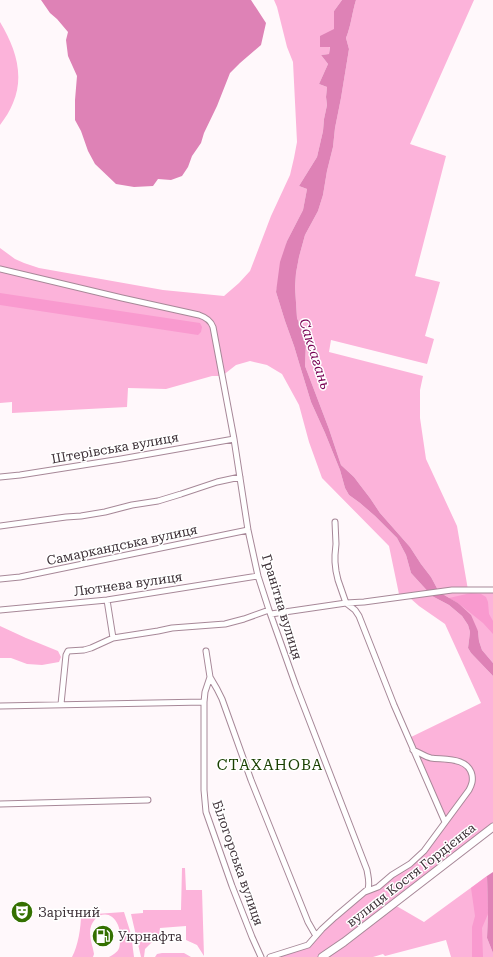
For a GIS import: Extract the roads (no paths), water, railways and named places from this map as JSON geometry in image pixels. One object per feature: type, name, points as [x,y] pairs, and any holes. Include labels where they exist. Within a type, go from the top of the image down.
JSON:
[{"type":"main road","name":"вулиця Костя Гордієнка","points":[[322,957],[344,942],[493,827]]},
{"type":"street","name":"Гранітна вулиця","points":[[0,269],[199,315],[212,323],[234,439],[248,530],[258,576],[296,686],[367,870],[369,885],[368,889],[364,892]]},
{"type":"street","name":"Штерівська вулиця","points":[[0,477],[121,459],[234,439]]},
{"type":"street","points":[[0,526],[105,512],[158,500],[217,482],[240,477]]},
{"type":"street","points":[[335,522],[336,571],[340,588],[346,603],[356,610],[359,616],[394,705],[445,822]]},
{"type":"street","name":"Самаркандська вулиця","points":[[0,579],[20,577],[248,530]]},
{"type":"street","name":"Лютнева вулиця","points":[[0,610],[107,600],[258,576]]},
{"type":"street","points":[[61,704],[66,655],[68,651],[91,648],[113,638],[172,628],[225,624],[270,612],[364,602],[452,590],[493,590]]},
{"type":"street","points":[[107,600],[113,638]]},
{"type":"street","points":[[206,651],[210,677],[222,699],[257,794],[308,922],[316,936]]},
{"type":"street","name":"Білогорська вулиця","points":[[210,677],[205,692],[204,702],[204,802],[206,812],[232,886],[261,957]]},
{"type":"street","points":[[0,706],[204,702]]},
{"type":"street","points":[[270,957],[303,947],[312,941],[356,898],[364,892],[378,887],[392,875],[410,864],[424,851],[472,785],[473,778],[471,771],[465,764],[444,759],[430,758],[413,750]]},
{"type":"street","points":[[0,804],[148,800]]},
{"type":"place","name":"Зарічний","points":[[22,912]]},
{"type":"place","name":"Укрнафта","points":[[103,936]]},
{"type":"district","name":"СТАХАНОВА","points":[[270,765]]},
{"type":"water label","name":"Саксагань","points":[[315,354]]}]
